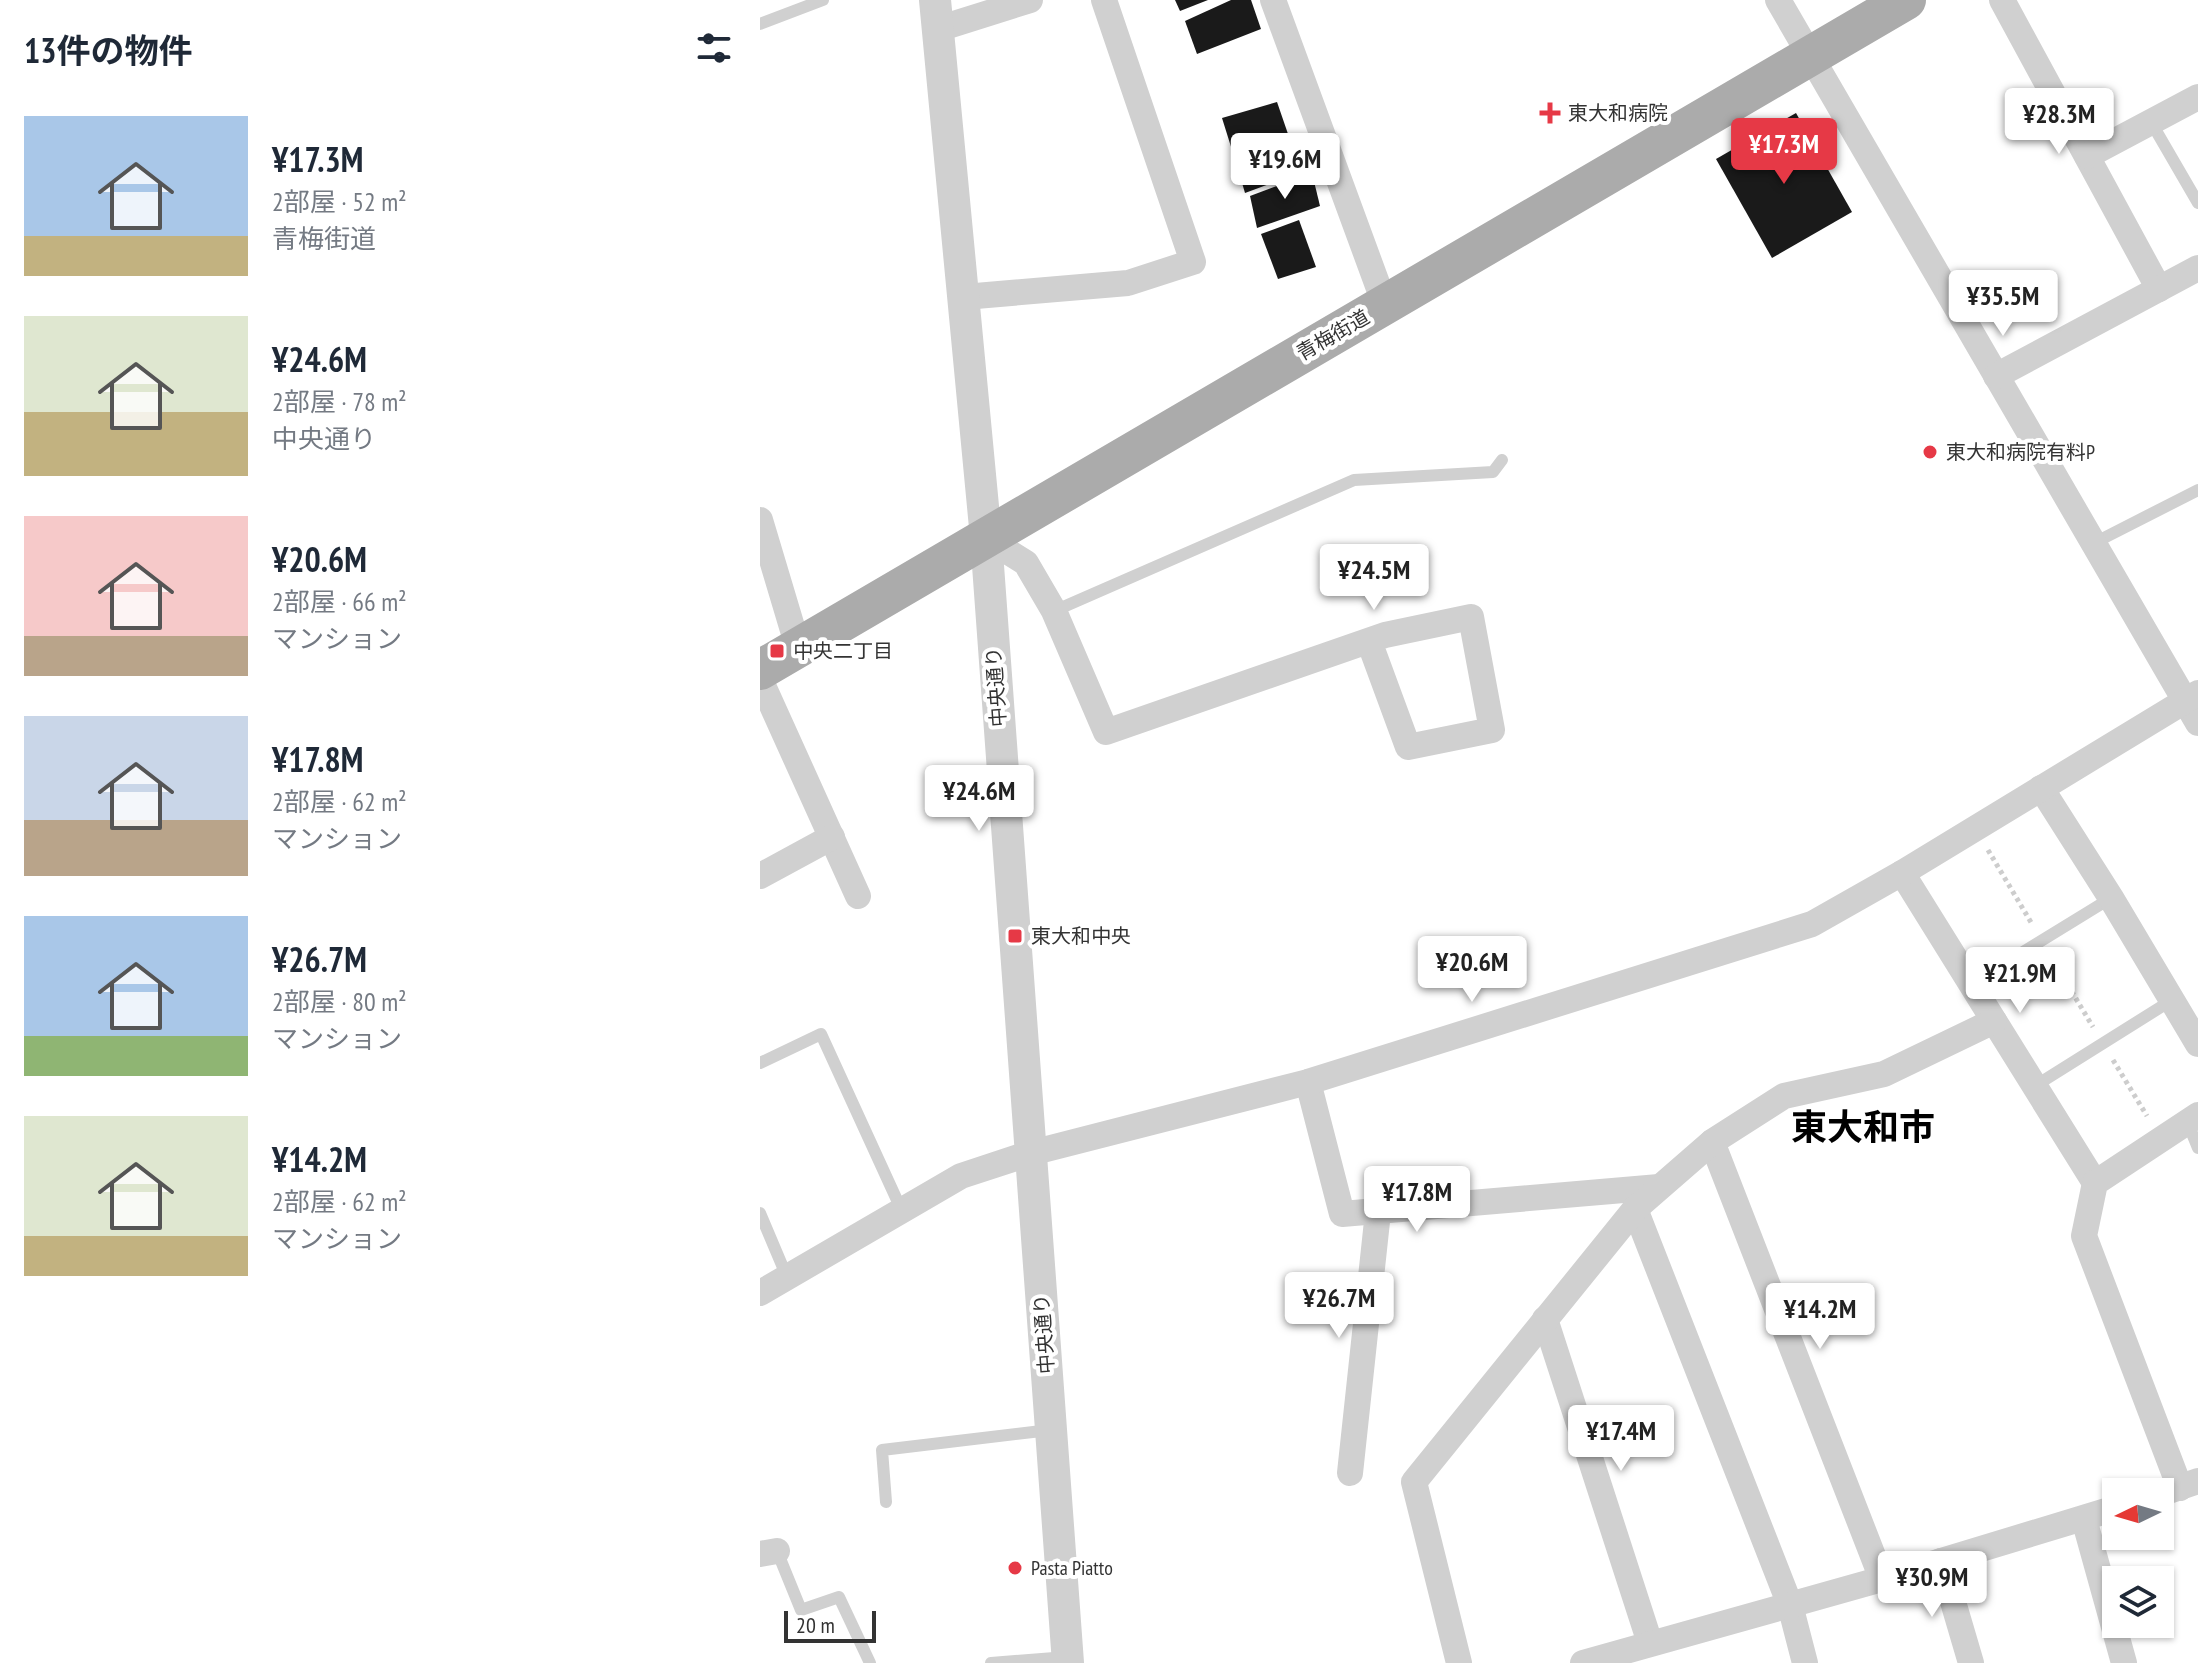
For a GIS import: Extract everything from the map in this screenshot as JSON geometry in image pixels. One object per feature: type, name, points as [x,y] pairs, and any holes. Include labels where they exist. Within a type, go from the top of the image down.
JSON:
[{"type":"main road","name":"青梅街道","points":[[760,670],[1811,56],[1885,8]]},
{"type":"street","points":[[937,14],[1030,0]]},
{"type":"street","points":[[964,297],[1128,283],[1193,262],[1104,0]]},
{"type":"street","points":[[1273,0],[1385,305]]},
{"type":"street","points":[[760,1293],[961,1176],[1031,1153],[1308,1082],[1812,924],[2041,788],[2194,706],[2094,543],[1778,0]]},
{"type":"street","points":[[2002,0],[2159,289]]},
{"type":"street","name":"中央通り","points":[[937,14],[986,538],[1068,1660]]},
{"type":"street","points":[[2087,156],[2198,97]]},
{"type":"street","points":[[1996,376],[2198,268]]},
{"type":"street","points":[[760,520],[798,647]]},
{"type":"street","points":[[986,538],[1026,563],[1054,611],[1106,732],[1385,635],[1471,617],[1492,730],[1408,747],[1369,641]]},
{"type":"street","points":[[760,679],[858,896]]},
{"type":"street","points":[[2041,788],[2198,1044]]},
{"type":"street","points":[[760,876],[832,837]]},
{"type":"street","points":[[1902,873],[2095,1183],[2084,1236],[2179,1488]]},
{"type":"street","points":[[1459,1663],[1414,1482],[1635,1209],[1712,1142],[1784,1096],[1884,1074],[1994,1021]]},
{"type":"street","points":[[1308,1082],[1342,1214],[1659,1187]]},
{"type":"street","points":[[2095,1183],[2192,1118]]},
{"type":"street","points":[[1712,1142],[1882,1579]]},
{"type":"street","points":[[1635,1209],[1790,1605],[1805,1663]]},
{"type":"street","points":[[1350,1473],[1378,1212]]},
{"type":"street","points":[[1545,1319],[1650,1643]]},
{"type":"street","points":[[1583,1663],[1882,1579],[2102,1513]]},
{"type":"street","points":[[2084,1519],[2124,1663]]},
{"type":"street","points":[[1941,1561],[1971,1663]]},
{"type":"lane","points":[[760,24],[823,0]]},
{"type":"lane","points":[[2151,122],[2198,203]]},
{"type":"lane","points":[[1054,611],[1354,480],[1493,472],[1502,460]]},
{"type":"lane","points":[[2094,543],[2198,490]]},
{"type":"lane","points":[[1971,984],[2111,898]]},
{"type":"lane","points":[[2035,1086],[2172,1000]]},
{"type":"lane","points":[[760,1063],[821,1034],[902,1211]]},
{"type":"lane","points":[[2192,1118],[2198,1148]]},
{"type":"lane","points":[[760,1213],[787,1277]]},
{"type":"lane","points":[[886,1502],[882,1450],[1051,1430]]},
{"type":"lane","points":[[768,1553],[801,1610],[839,1597],[870,1663]]},
{"type":"lane","points":[[991,1663],[1068,1660]]},
{"type":"path","points":[[1975,829],[2160,1138]]},
{"type":"building","points":[[1175,0],[1208,0],[1180,11]]},
{"type":"building","points":[[1231,0],[1251,0],[1261,29],[1197,54],[1185,21]]},
{"type":"building","points":[[1277,102],[1288,134],[1232,150],[1222,118]]},
{"type":"building","points":[[1796,113],[1852,212],[1772,258],[1716,159]]},
{"type":"building","points":[[1301,133],[1312,168],[1245,193],[1235,159]]},
{"type":"building","points":[[1312,173],[1320,206],[1257,228],[1250,196]]},
{"type":"building","points":[[1299,220],[1316,267],[1278,279],[1261,234]]},
{"type":"place","name":"東大和病院","points":[[1550,113]]},
{"type":"place","name":"東大和病院有料P","points":[[1930,452]]},
{"type":"place","name":"中央二丁目","points":[[777,651]]},
{"type":"place","name":"東大和中央","points":[[1015,936]]},
{"type":"place","name":"Pasta Piatto","points":[[1015,1568]]},
{"type":"district","name":"東大和市","points":[[1863,1127]]}]
